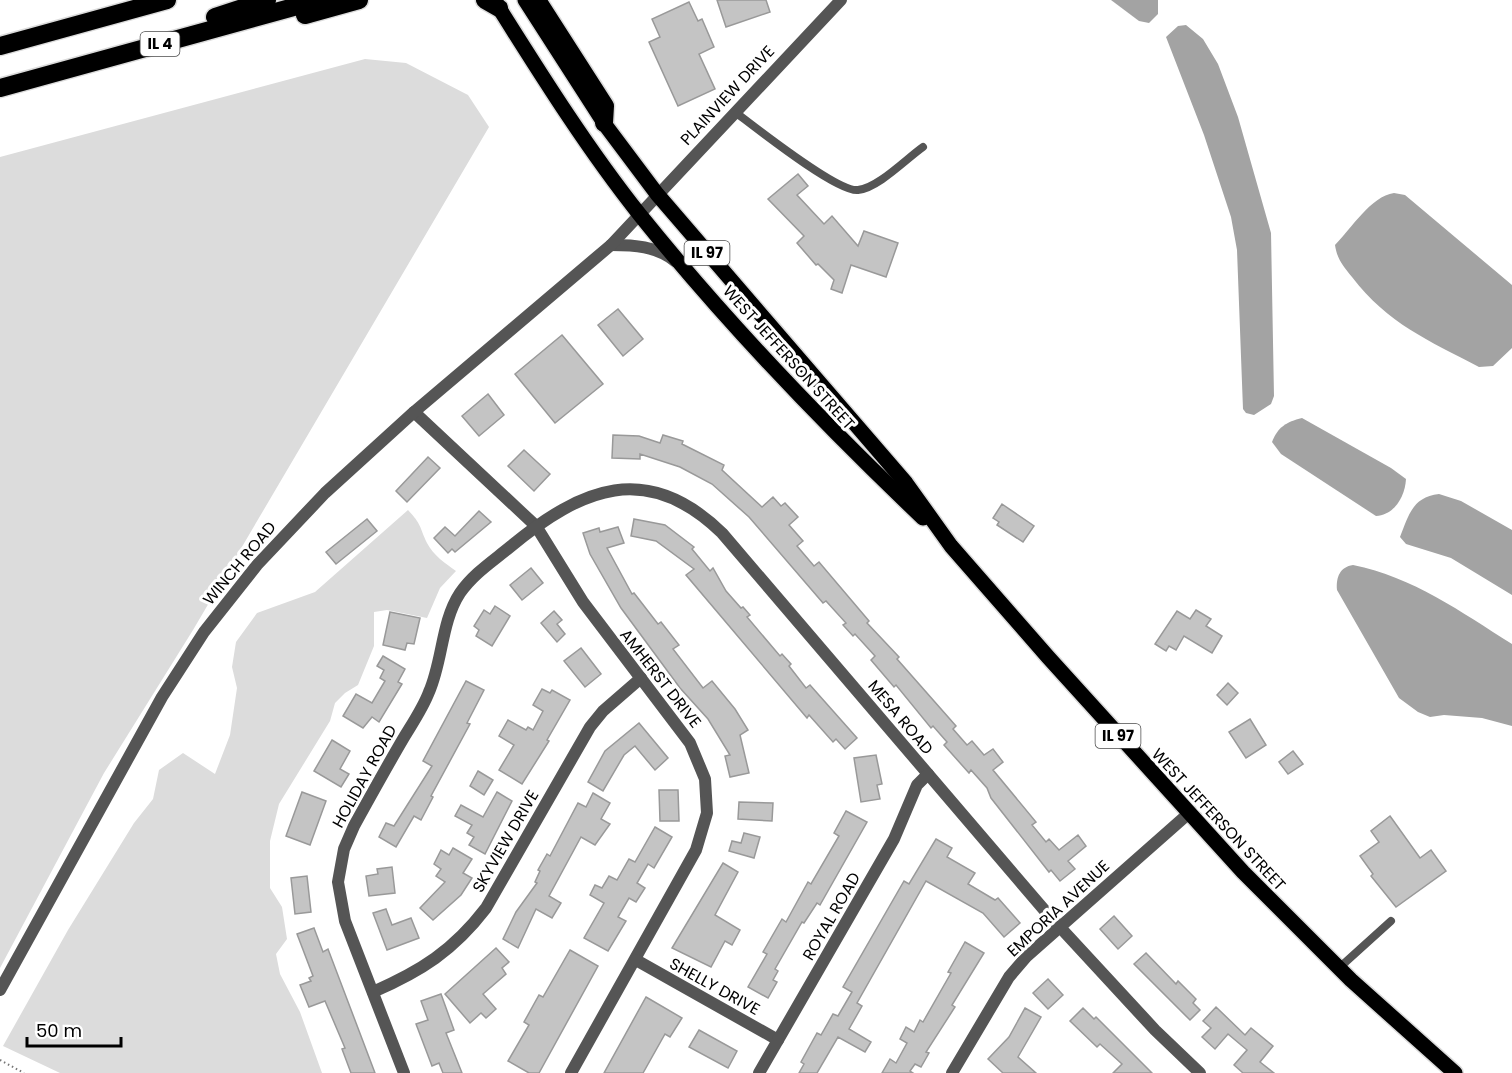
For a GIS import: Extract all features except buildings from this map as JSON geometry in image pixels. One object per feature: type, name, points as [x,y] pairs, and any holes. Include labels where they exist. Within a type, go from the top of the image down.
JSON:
[{"type":"highway","name":"IL 4","points":[[0,46],[167,0]]},
{"type":"highway","points":[[172,41],[204,20],[267,0]]},
{"type":"highway","name":"IL 4","points":[[0,88],[319,0]]},
{"type":"highway","points":[[236,23],[265,25],[359,0]]},
{"type":"highway","points":[[537,0],[605,106],[604,123]]},
{"type":"main road","name":"WEST JEFFERSON STREET","points":[[525,0],[604,123],[657,194],[906,483],[951,546]]},
{"type":"main road","name":"WEST JEFFERSON STREET","points":[[493,3],[570,119],[640,215],[687,270],[834,433],[951,546],[1188,814],[1339,968],[1455,1073]]},
{"type":"street","name":"PLAINVIEW DRIVE","points":[[610,245],[841,0]]},
{"type":"street","points":[[610,245],[631,245],[657,250],[687,270]]},
{"type":"street","name":"WINCH ROAD","points":[[0,990],[162,697],[204,632],[288,529],[414,412],[610,245]]},
{"type":"street","name":"AMHERST DRIVE","points":[[414,412],[536,526],[583,602],[690,742],[705,778],[707,813],[696,850],[571,1073]]},
{"type":"street","name":"MESA ROAD","points":[[536,526],[583,497],[616,490],[662,495],[699,512],[722,533],[1059,926],[1155,1030],[1200,1073]]},
{"type":"street","name":"HOLIDAY ROAD","points":[[404,1073],[345,921],[338,882],[344,849],[354,826],[428,694],[442,654],[445,631],[454,603],[472,578],[536,526]]},
{"type":"street","name":"SKYVIEW DRIVE","points":[[373,992],[412,975],[430,964],[474,924],[486,908],[590,727],[603,711],[641,678]]},
{"type":"street","name":"ROYAL ROAD","points":[[759,1073],[898,831],[917,785],[928,774]]},
{"type":"street","name":"EMPORIA AVENUE","points":[[954,1072],[1009,977],[1059,926],[1188,814]]},
{"type":"street","name":"SHELLY DRIVE","points":[[636,960],[778,1040]]},
{"type":"lane","points":[[735,112],[795,157],[835,182],[856,191],[870,187],[922,147]]},
{"type":"lane","points":[[1339,968],[1391,921]]},
{"type":"path","points":[[0,1060],[24,1073]]},
{"type":"shaded area","points":[[1111,0],[1158,0],[1158,14],[1149,23],[1139,21]]},
{"type":"shaded area","points":[[1186,25],[1203,39],[1218,64],[1238,117],[1271,233],[1274,396],[1271,404],[1254,415],[1246,413],[1243,409],[1237,250],[1231,217],[1204,135],[1166,37],[1178,26]]},
{"type":"shaded area","points":[[365,59],[406,63],[468,95],[489,127],[193,630],[104,773],[0,968],[0,157]]},
{"type":"shaded area","points":[[1394,193],[1405,195],[1512,285],[1512,348],[1493,366],[1479,367],[1410,330],[1380,307],[1341,262],[1335,245],[1369,207],[1377,200]]},
{"type":"shaded area","points":[[1302,418],[1391,468],[1406,479],[1401,498],[1393,509],[1376,516],[1281,454],[1272,442],[1274,437],[1283,426]]},
{"type":"shaded area","points":[[1439,494],[1461,501],[1512,530],[1512,595],[1451,558],[1406,544],[1400,537],[1413,508],[1423,499]]},
{"type":"shaded area","points":[[408,510],[433,551],[456,571],[440,588],[427,618],[387,610],[374,612],[374,646],[358,685],[335,703],[330,721],[279,804],[270,841],[270,888],[282,907],[287,939],[276,954],[280,974],[300,1012],[322,1073],[60,1073],[3,1046],[68,930],[134,823],[153,799],[159,770],[183,753],[215,774],[230,735],[237,688],[232,667],[236,642],[257,613],[315,592]]},
{"type":"shaded area","points":[[1353,565],[1396,578],[1416,587],[1455,608],[1512,644],[1512,726],[1482,718],[1444,715],[1430,717],[1418,712],[1399,698],[1337,590],[1340,573]]}]
